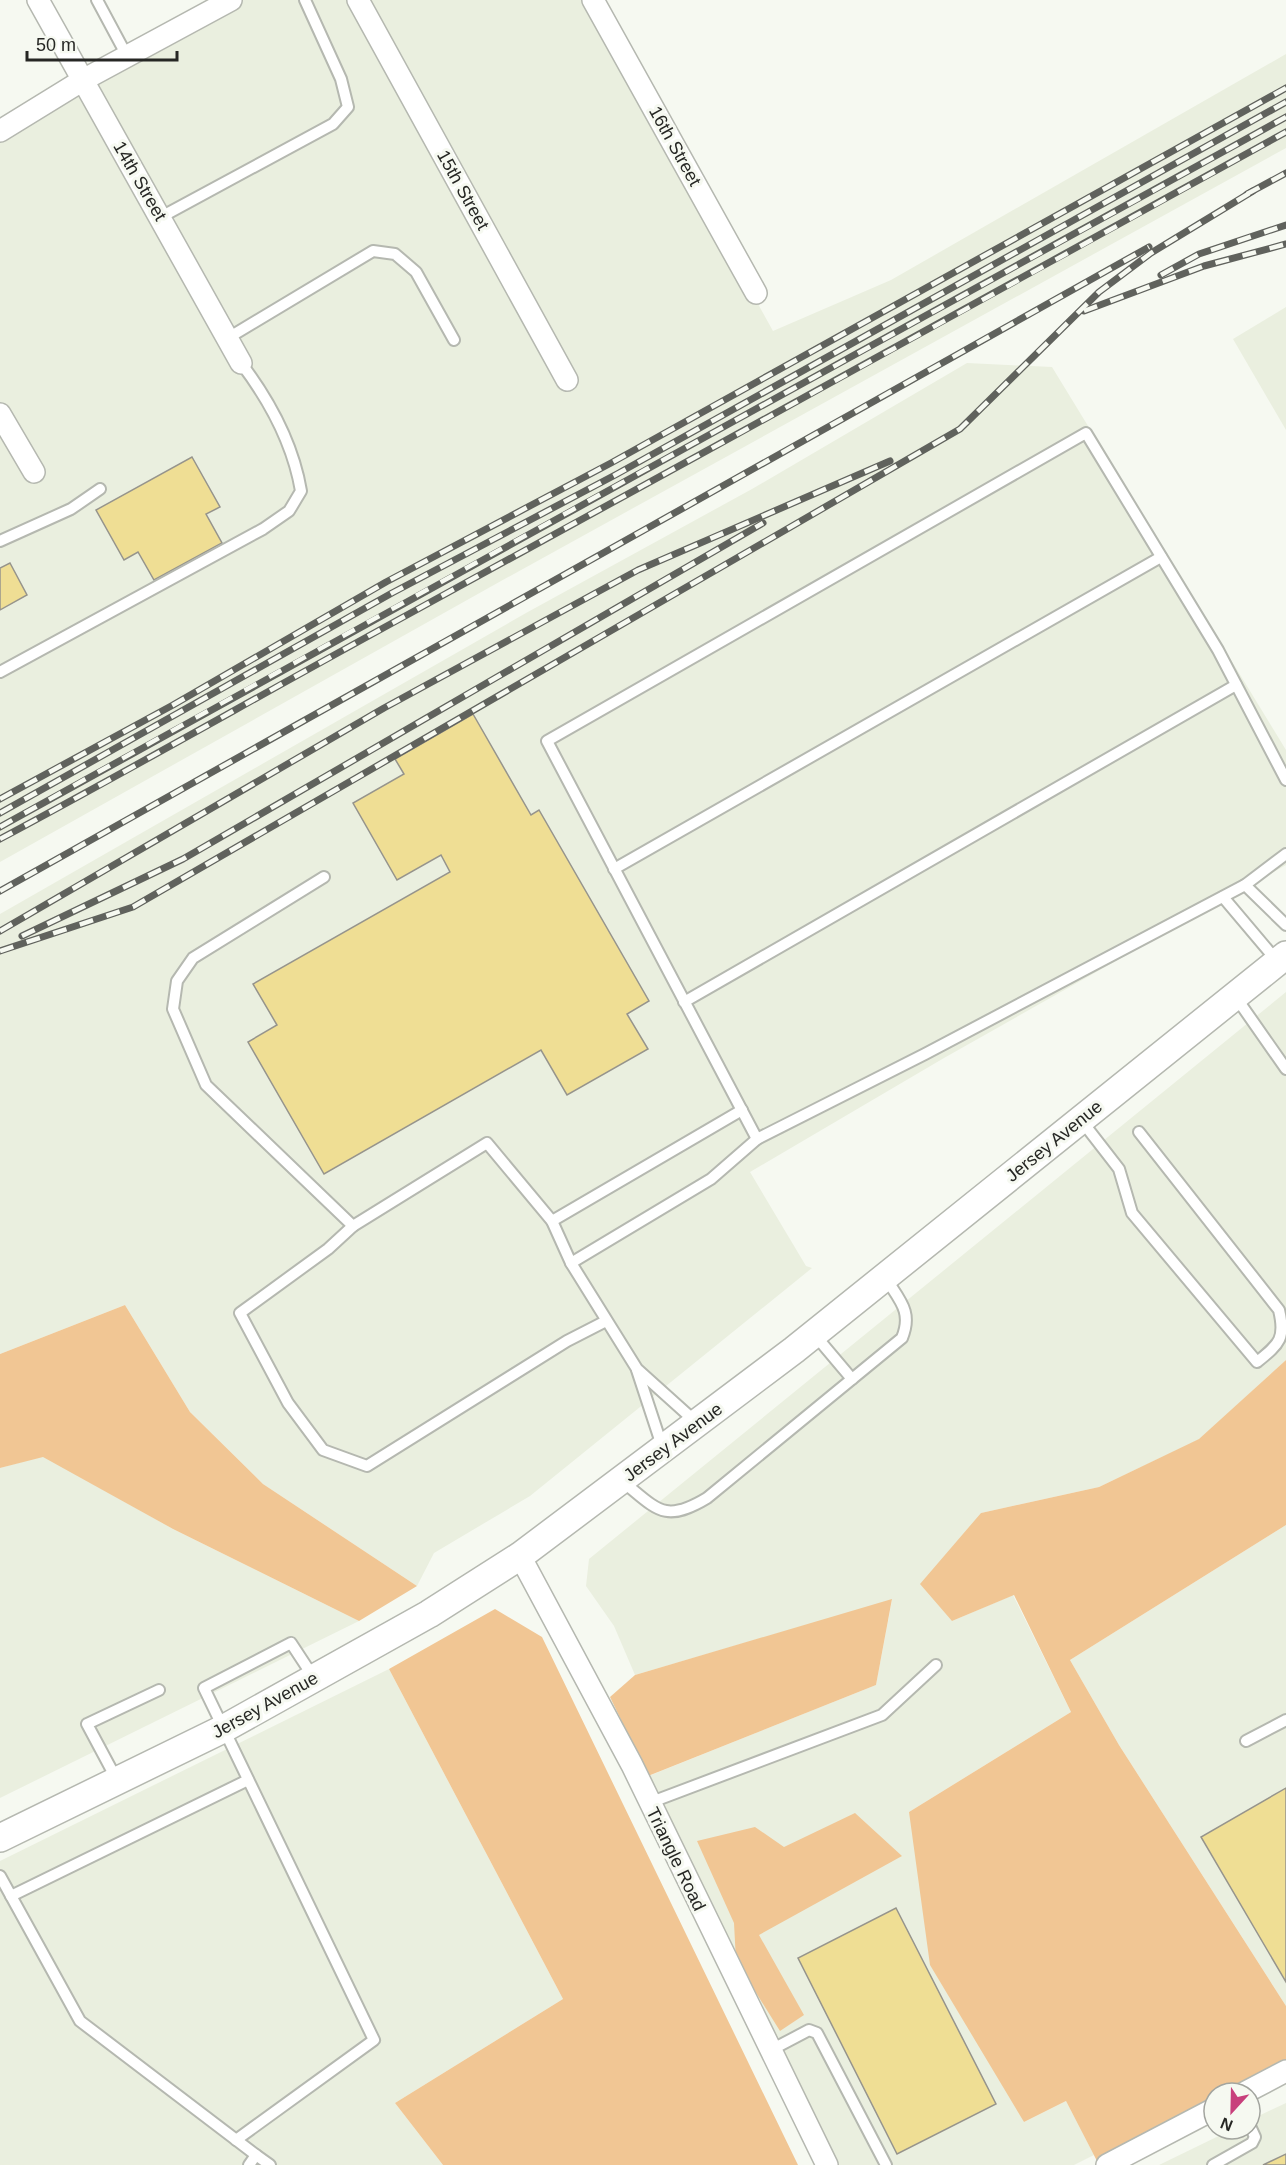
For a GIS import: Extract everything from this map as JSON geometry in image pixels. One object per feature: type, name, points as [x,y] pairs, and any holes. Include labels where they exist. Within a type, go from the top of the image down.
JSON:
[{"type":"street","name":"14th Street","points":[[38,0],[240,363]]},
{"type":"street","points":[[0,130],[83,80],[231,0]]},
{"type":"street","name":"15th Street","points":[[358,0],[567,380]]},
{"type":"street","name":"16th Street","points":[[593,0],[756,293]]},
{"type":"street","points":[[0,414],[34,472]]},
{"type":"street","name":"Jersey Avenue","points":[[0,1838],[223,1729],[429,1614],[520,1556],[698,1424],[814,1334],[1282,959]]},
{"type":"street","name":"Triangle Road","points":[[520,1556],[632,1765],[827,2165]]},
{"type":"street","points":[[1262,2084],[1286,2071]]},
{"type":"street","points":[[1107,2165],[1202,2115]]},
{"type":"lane","points":[[97,0],[127,56]]},
{"type":"lane","points":[[161,218],[333,124],[348,107],[341,79],[305,0]]},
{"type":"lane","points":[[228,338],[373,251],[395,254],[416,272],[454,340]]},
{"type":"lane","points":[[0,672],[263,528],[289,511],[301,491],[297,464],[263,393],[240,363]]},
{"type":"lane","points":[[758,1139],[547,741],[1086,433],[1236,685],[1286,780]]},
{"type":"lane","points":[[0,541],[71,509],[100,489]]},
{"type":"lane","points":[[614,869],[1161,556]]},
{"type":"lane","points":[[684,1002],[1236,685]]},
{"type":"lane","points":[[571,1263],[711,1179],[758,1139],[915,1060],[1223,897],[1245,885],[1286,854]]},
{"type":"lane","points":[[324,877],[193,958],[177,981],[173,1009],[206,1085],[352,1226]]},
{"type":"lane","points":[[1245,885],[1286,925]]},
{"type":"lane","points":[[1223,897],[1282,959]]},
{"type":"lane","points":[[1235,996],[1286,1069]]},
{"type":"lane","points":[[552,1221],[742,1110]]},
{"type":"lane","points":[[1081,1120],[1119,1168],[1132,1213],[1257,1362],[1284,1338],[1282,1307],[1139,1132]]},
{"type":"lane","points":[[606,1321],[567,1341],[367,1466],[323,1450],[288,1403],[240,1313],[328,1249],[352,1226],[487,1143],[552,1221],[571,1263],[637,1369],[663,1450]]},
{"type":"lane","points":[[622,1481],[654,1507],[665,1511],[686,1511],[707,1498],[902,1338],[908,1322],[906,1310],[885,1277]]},
{"type":"lane","points":[[814,1334],[852,1379]]},
{"type":"lane","points":[[637,1369],[698,1424]]},
{"type":"lane","points":[[236,2140],[374,2040],[204,1688],[291,1643],[314,1678]]},
{"type":"lane","points":[[649,1803],[882,1715],[936,1665]]},
{"type":"lane","points":[[118,1780],[87,1724],[159,1690]]},
{"type":"lane","points":[[1246,1741],[1286,1720]]},
{"type":"lane","points":[[11,1896],[248,1780]]},
{"type":"lane","points":[[0,1876],[80,2021],[270,2165]]},
{"type":"lane","points":[[771,2050],[809,2030],[817,2033],[886,2165]]},
{"type":"lane","points":[[1213,2165],[1253,2141]]},
{"type":"lane","points":[[249,2165],[256,2156]]},
{"type":"shaded area","points":[[225,0],[589,0],[773,331],[891,280],[1286,54],[1286,148],[501,581],[0,862],[0,135]]},
{"type":"shaded area","points":[[1286,307],[1286,430],[1233,339]]},
{"type":"shaded area","points":[[967,363],[1052,367],[1286,750],[1286,865],[944,1058],[750,1172],[806,1266],[812,1268],[530,1496],[434,1553],[417,1586],[263,1484],[190,1412],[125,1305],[0,1354],[0,914],[526,613],[752,489]]},
{"type":"shaded area","points":[[1286,992],[1286,1360],[1200,1439],[1099,1487],[981,1513],[952,1621],[1013,1595],[1071,1712],[909,1812],[1024,2122],[1066,2101],[1094,2155],[1074,2165],[831,2165],[631,1783],[876,1685],[892,1600],[635,1675],[614,1626],[586,1586],[589,1559]]},
{"type":"shaded area","points":[[125,1305],[190,1412],[263,1484],[417,1586],[359,1621],[173,1529],[43,1457],[0,1468],[0,1354]]},
{"type":"shaded area","points":[[1286,1360],[1286,1525],[1070,1660],[1119,1745],[1286,2006],[1286,2064],[1254,2081],[1202,2081],[1202,2108],[1098,2163],[1066,2101],[1024,2122],[930,1965],[909,1812],[1071,1712],[1014,1595],[952,1621],[920,1584],[981,1513],[1099,1487],[1199,1439]]},
{"type":"shaded area","points":[[43,1456],[173,1529],[359,1621],[0,1798],[0,1468]]},
{"type":"shaded area","points":[[1286,1525],[1286,2006],[1119,1745],[1070,1660]]},
{"type":"shaded area","points":[[892,1599],[876,1685],[648,1776],[610,1697],[635,1675]]},
{"type":"shaded area","points":[[495,1609],[542,1637],[798,2165],[443,2165],[395,2103],[563,1999],[389,1669]]},
{"type":"shaded area","points":[[389,1669],[563,1999],[395,2103],[443,2165],[0,2165],[0,1861]]},
{"type":"shaded area","points":[[855,1813],[902,1856],[759,1935],[804,2015],[780,2031],[736,1961],[734,1923],[697,1841],[755,1827],[784,1847]]},
{"type":"shaded area","points":[[1286,2103],[1286,2165],[1159,2165],[1208,2141],[1262,2141],[1262,2114]]},
{"type":"building","points":[[192,457],[220,507],[206,514],[222,543],[154,580],[138,552],[124,560],[96,510]]},
{"type":"building","points":[[10,563],[27,595],[0,610],[0,568]]},
{"type":"building","points":[[473,714],[531,815],[539,810],[649,1001],[627,1014],[648,1049],[567,1095],[541,1050],[324,1174],[248,1042],[277,1025],[253,984],[450,872],[441,855],[397,880],[353,803],[404,774],[395,759]]},
{"type":"building","points":[[1286,1788],[1286,1982],[1201,1837]]},
{"type":"building","points":[[896,1908],[996,2104],[897,2154],[798,1958]]},
{"type":"building","points":[[1286,2154],[1286,2165],[1263,2165]]},
{"type":"railway","points":[[0,799],[173,705],[386,582],[611,463],[1286,88]]},
{"type":"railway","points":[[0,813],[392,593],[617,474],[1286,102]]},
{"type":"railway","points":[[0,827],[1286,117]]},
{"type":"railway","points":[[0,839],[1286,132]]},
{"type":"railway","points":[[1247,194],[1286,173]]},
{"type":"railway","points":[[0,951],[133,907],[960,429],[1099,292],[1151,253],[1253,191]]},
{"type":"railway","points":[[1161,275],[1199,254],[1286,225]]},
{"type":"railway","points":[[1084,311],[1204,266],[1286,244]]},
{"type":"railway","points":[[0,891],[1149,247]]},
{"type":"railway","points":[[0,931],[384,708],[638,570],[890,461]]},
{"type":"railway","points":[[22,936],[183,859],[763,523]]}]
